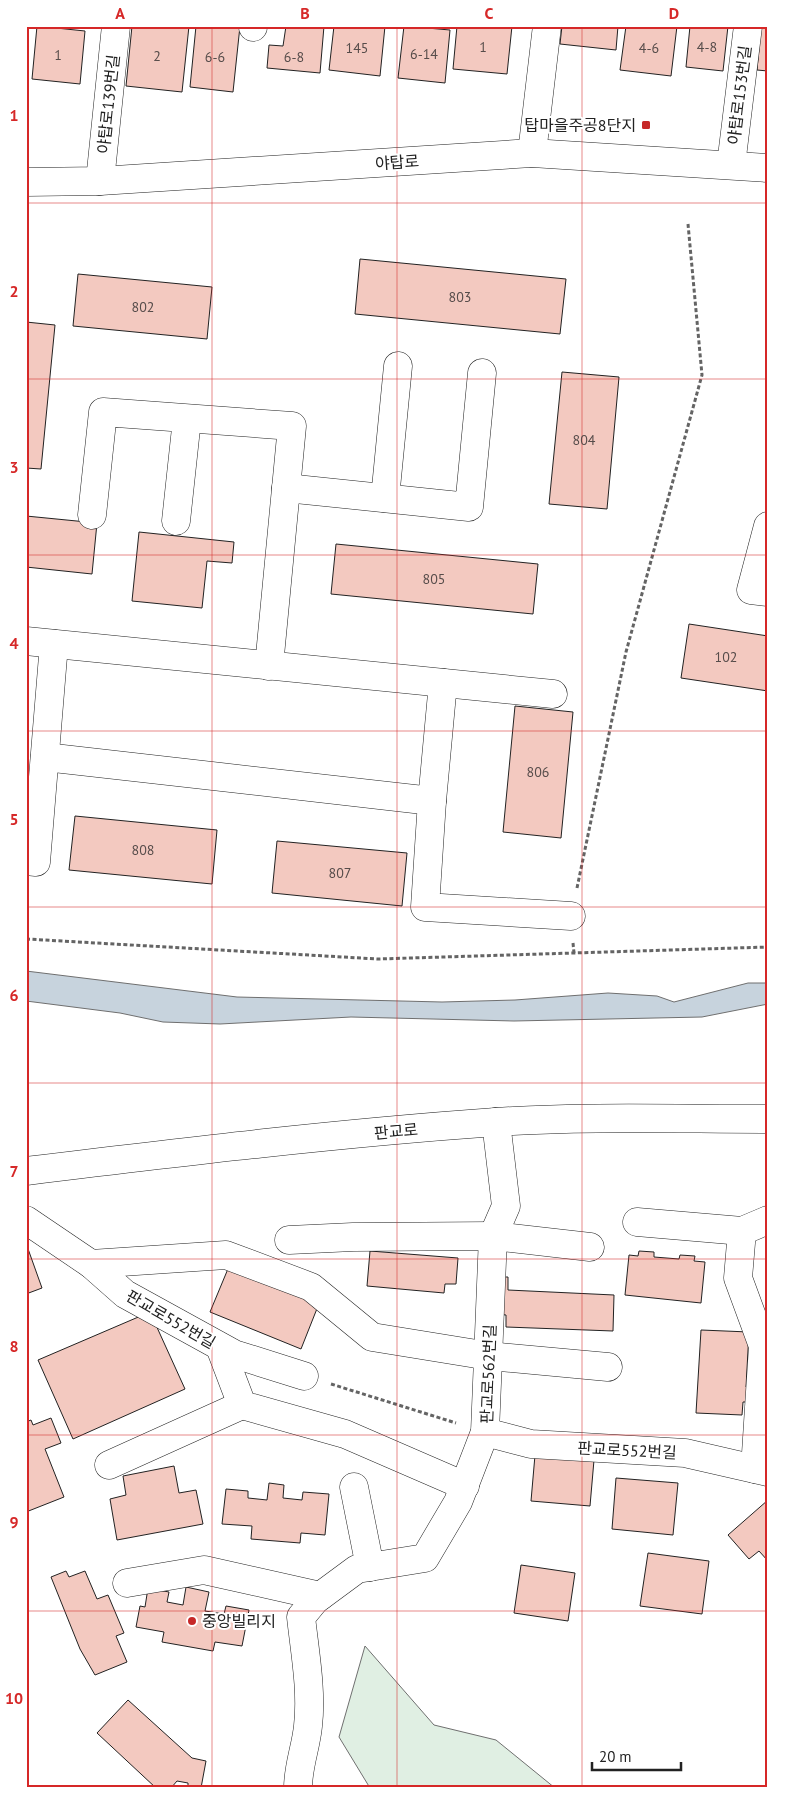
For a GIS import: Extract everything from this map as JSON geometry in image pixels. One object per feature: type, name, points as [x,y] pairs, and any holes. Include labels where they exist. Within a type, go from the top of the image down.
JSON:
[{"type":"street","name":"야탑로139번길","points":[[100,181],[116,26]]},
{"type":"street","points":[[532,153],[547,26]]},
{"type":"street","name":"야탑로153번길","points":[[731,165],[748,26]]},
{"type":"street","name":"야탑로","points":[[26,182],[100,181],[532,153],[768,168]]},
{"type":"street","points":[[385,498],[398,366]]},
{"type":"street","points":[[286,488],[469,507],[482,373]]},
{"type":"street","points":[[92,515],[103,412],[292,426],[269,666]]},
{"type":"street","points":[[176,521],[188,419]]},
{"type":"street","points":[[768,526],[751,590],[768,592]]},
{"type":"street","points":[[26,641],[554,694]]},
{"type":"street","points":[[26,861],[36,862],[54,644]]},
{"type":"street","points":[[443,683],[432,801],[425,907],[571,916]]},
{"type":"street","points":[[45,758],[432,801]]},
{"type":"street","name":"판교로","points":[[26,1171],[208,1149],[496,1122],[768,1119]]},
{"type":"street","name":"판교로562번길","points":[[298,1779],[308,1726],[307,1665],[302,1617],[320,1596],[357,1569],[425,1558],[458,1502],[485,1432],[492,1236],[506,1206],[496,1122]]},
{"type":"street","name":"판교로552번길","points":[[26,1220],[92,1264],[125,1294],[234,1354],[304,1376]]},
{"type":"street","points":[[637,1222],[742,1231],[768,1220]]},
{"type":"street","points":[[742,1231],[738,1278],[763,1346],[762,1470]]},
{"type":"street","points":[[290,1240],[353,1237],[492,1236],[590,1247]]},
{"type":"street","points":[[92,1264],[226,1255],[311,1287],[372,1337],[489,1356],[608,1367]]},
{"type":"street","points":[[220,1347],[242,1405]]},
{"type":"street","points":[[109,1465],[242,1405],[345,1434],[465,1486]]},
{"type":"street","name":"판교로552번길","points":[[485,1432],[531,1444],[685,1453],[762,1470]]},
{"type":"street","points":[[354,1487],[370,1567]]},
{"type":"street","points":[[127,1583],[204,1570],[320,1596]]},
{"type":"path","points":[[574,953],[571,916],[626,652],[702,375],[688,224]]},
{"type":"path","points":[[26,939],[378,959],[768,947]]},
{"type":"path","points":[[304,1376],[485,1432]]},
{"type":"green space","points":[[365,1646],[434,1725],[496,1740],[555,1788],[370,1788],[339,1737]]},
{"type":"shaded area","points":[[26,971],[237,997],[442,1002],[515,1000],[608,993],[657,996],[674,1002],[748,983],[768,983],[768,1004],[702,1017],[514,1021],[351,1017],[220,1024],[163,1022],[120,1013],[26,1001]]},
{"type":"building","points":[[37,26],[85,31],[80,84],[32,79]]},
{"type":"building","points":[[132,26],[189,26],[182,92],[126,86]]},
{"type":"building","points":[[196,26],[240,26],[233,92],[190,87]]},
{"type":"building","points":[[286,26],[324,26],[320,73],[267,68],[269,45],[283,46]]},
{"type":"building","points":[[334,26],[385,26],[380,76],[329,70]]},
{"type":"building","points":[[404,26],[450,30],[445,83],[398,78]]},
{"type":"building","points":[[457,26],[512,26],[507,74],[453,69]]},
{"type":"building","points":[[562,26],[618,26],[616,50],[560,44]]},
{"type":"building","points":[[626,26],[677,26],[671,76],[620,70]]},
{"type":"building","points":[[690,26],[728,26],[723,71],[686,67]]},
{"type":"building","points":[[761,26],[768,26],[768,71],[757,70]]},
{"type":"building","points":[[360,259],[566,279],[560,334],[355,314]]},
{"type":"building","points":[[78,274],[212,287],[207,339],[73,326]]},
{"type":"building","points":[[26,322],[55,325],[41,469],[26,468]]},
{"type":"building","points":[[562,372],[619,377],[607,509],[549,504]]},
{"type":"building","points":[[26,516],[97,523],[92,574],[26,567]]},
{"type":"building","points":[[139,532],[234,542],[232,563],[207,561],[202,608],[132,601]]},
{"type":"building","points":[[336,544],[538,564],[533,614],[331,594]]},
{"type":"building","points":[[689,624],[768,636],[768,691],[681,678]]},
{"type":"building","points":[[515,706],[573,712],[561,838],[503,832]]},
{"type":"building","points":[[75,816],[217,830],[212,884],[69,870]]},
{"type":"building","points":[[277,841],[407,853],[402,906],[272,893]]},
{"type":"building","points":[[26,1247],[42,1288],[26,1294]]},
{"type":"building","points":[[370,1251],[458,1258],[456,1284],[445,1284],[444,1293],[367,1286]]},
{"type":"building","points":[[639,1251],[654,1252],[654,1257],[679,1259],[680,1255],[695,1256],[694,1261],[705,1262],[701,1303],[625,1295],[629,1255],[638,1256]]},
{"type":"building","points":[[230,1264],[320,1301],[301,1349],[210,1312]]},
{"type":"building","points":[[496,1277],[508,1277],[508,1290],[614,1295],[613,1331],[506,1327],[506,1315],[495,1314]]},
{"type":"building","points":[[150,1312],[185,1389],[73,1439],[38,1360]]},
{"type":"building","points":[[701,1330],[749,1332],[746,1387],[752,1387],[751,1402],[743,1402],[742,1415],[696,1413]]},
{"type":"building","points":[[51,1418],[61,1443],[45,1449],[64,1497],[26,1512],[26,1422],[31,1420],[33,1425]]},
{"type":"building","points":[[535,1455],[594,1460],[590,1506],[531,1501]]},
{"type":"building","points":[[174,1466],[179,1493],[196,1490],[203,1524],[117,1540],[110,1499],[126,1495],[123,1476]]},
{"type":"building","points":[[616,1478],[678,1483],[673,1535],[612,1529]]},
{"type":"building","points":[[269,1483],[284,1485],[283,1498],[302,1500],[303,1492],[329,1494],[325,1535],[301,1533],[300,1543],[251,1539],[252,1526],[222,1524],[226,1489],[248,1491],[248,1498],[267,1500]]},
{"type":"building","points":[[768,1500],[768,1561],[759,1551],[749,1559],[728,1535]]},
{"type":"building","points":[[648,1553],[709,1561],[702,1614],[640,1606]]},
{"type":"building","points":[[521,1565],[575,1573],[568,1621],[514,1613]]},
{"type":"building","points":[[66,1571],[69,1577],[85,1571],[97,1599],[108,1595],[124,1633],[116,1636],[127,1662],[95,1675],[80,1649],[51,1577]]},
{"type":"building","name":"중앙빌리지","points":[[186,1587],[209,1592],[205,1611],[224,1614],[226,1606],[249,1610],[242,1646],[215,1642],[213,1651],[162,1642],[164,1632],[136,1627],[140,1606],[145,1607],[148,1588],[169,1592],[167,1602],[183,1605]]},
{"type":"building","points":[[128,1700],[192,1758],[206,1761],[201,1788],[188,1788],[188,1783],[177,1781],[171,1788],[156,1788],[97,1733]]},
{"type":"place","name":"탑마을주공8단지","points":[[646,125]]},
{"type":"place","name":"중앙빌리지","points":[[192,1621]]}]
